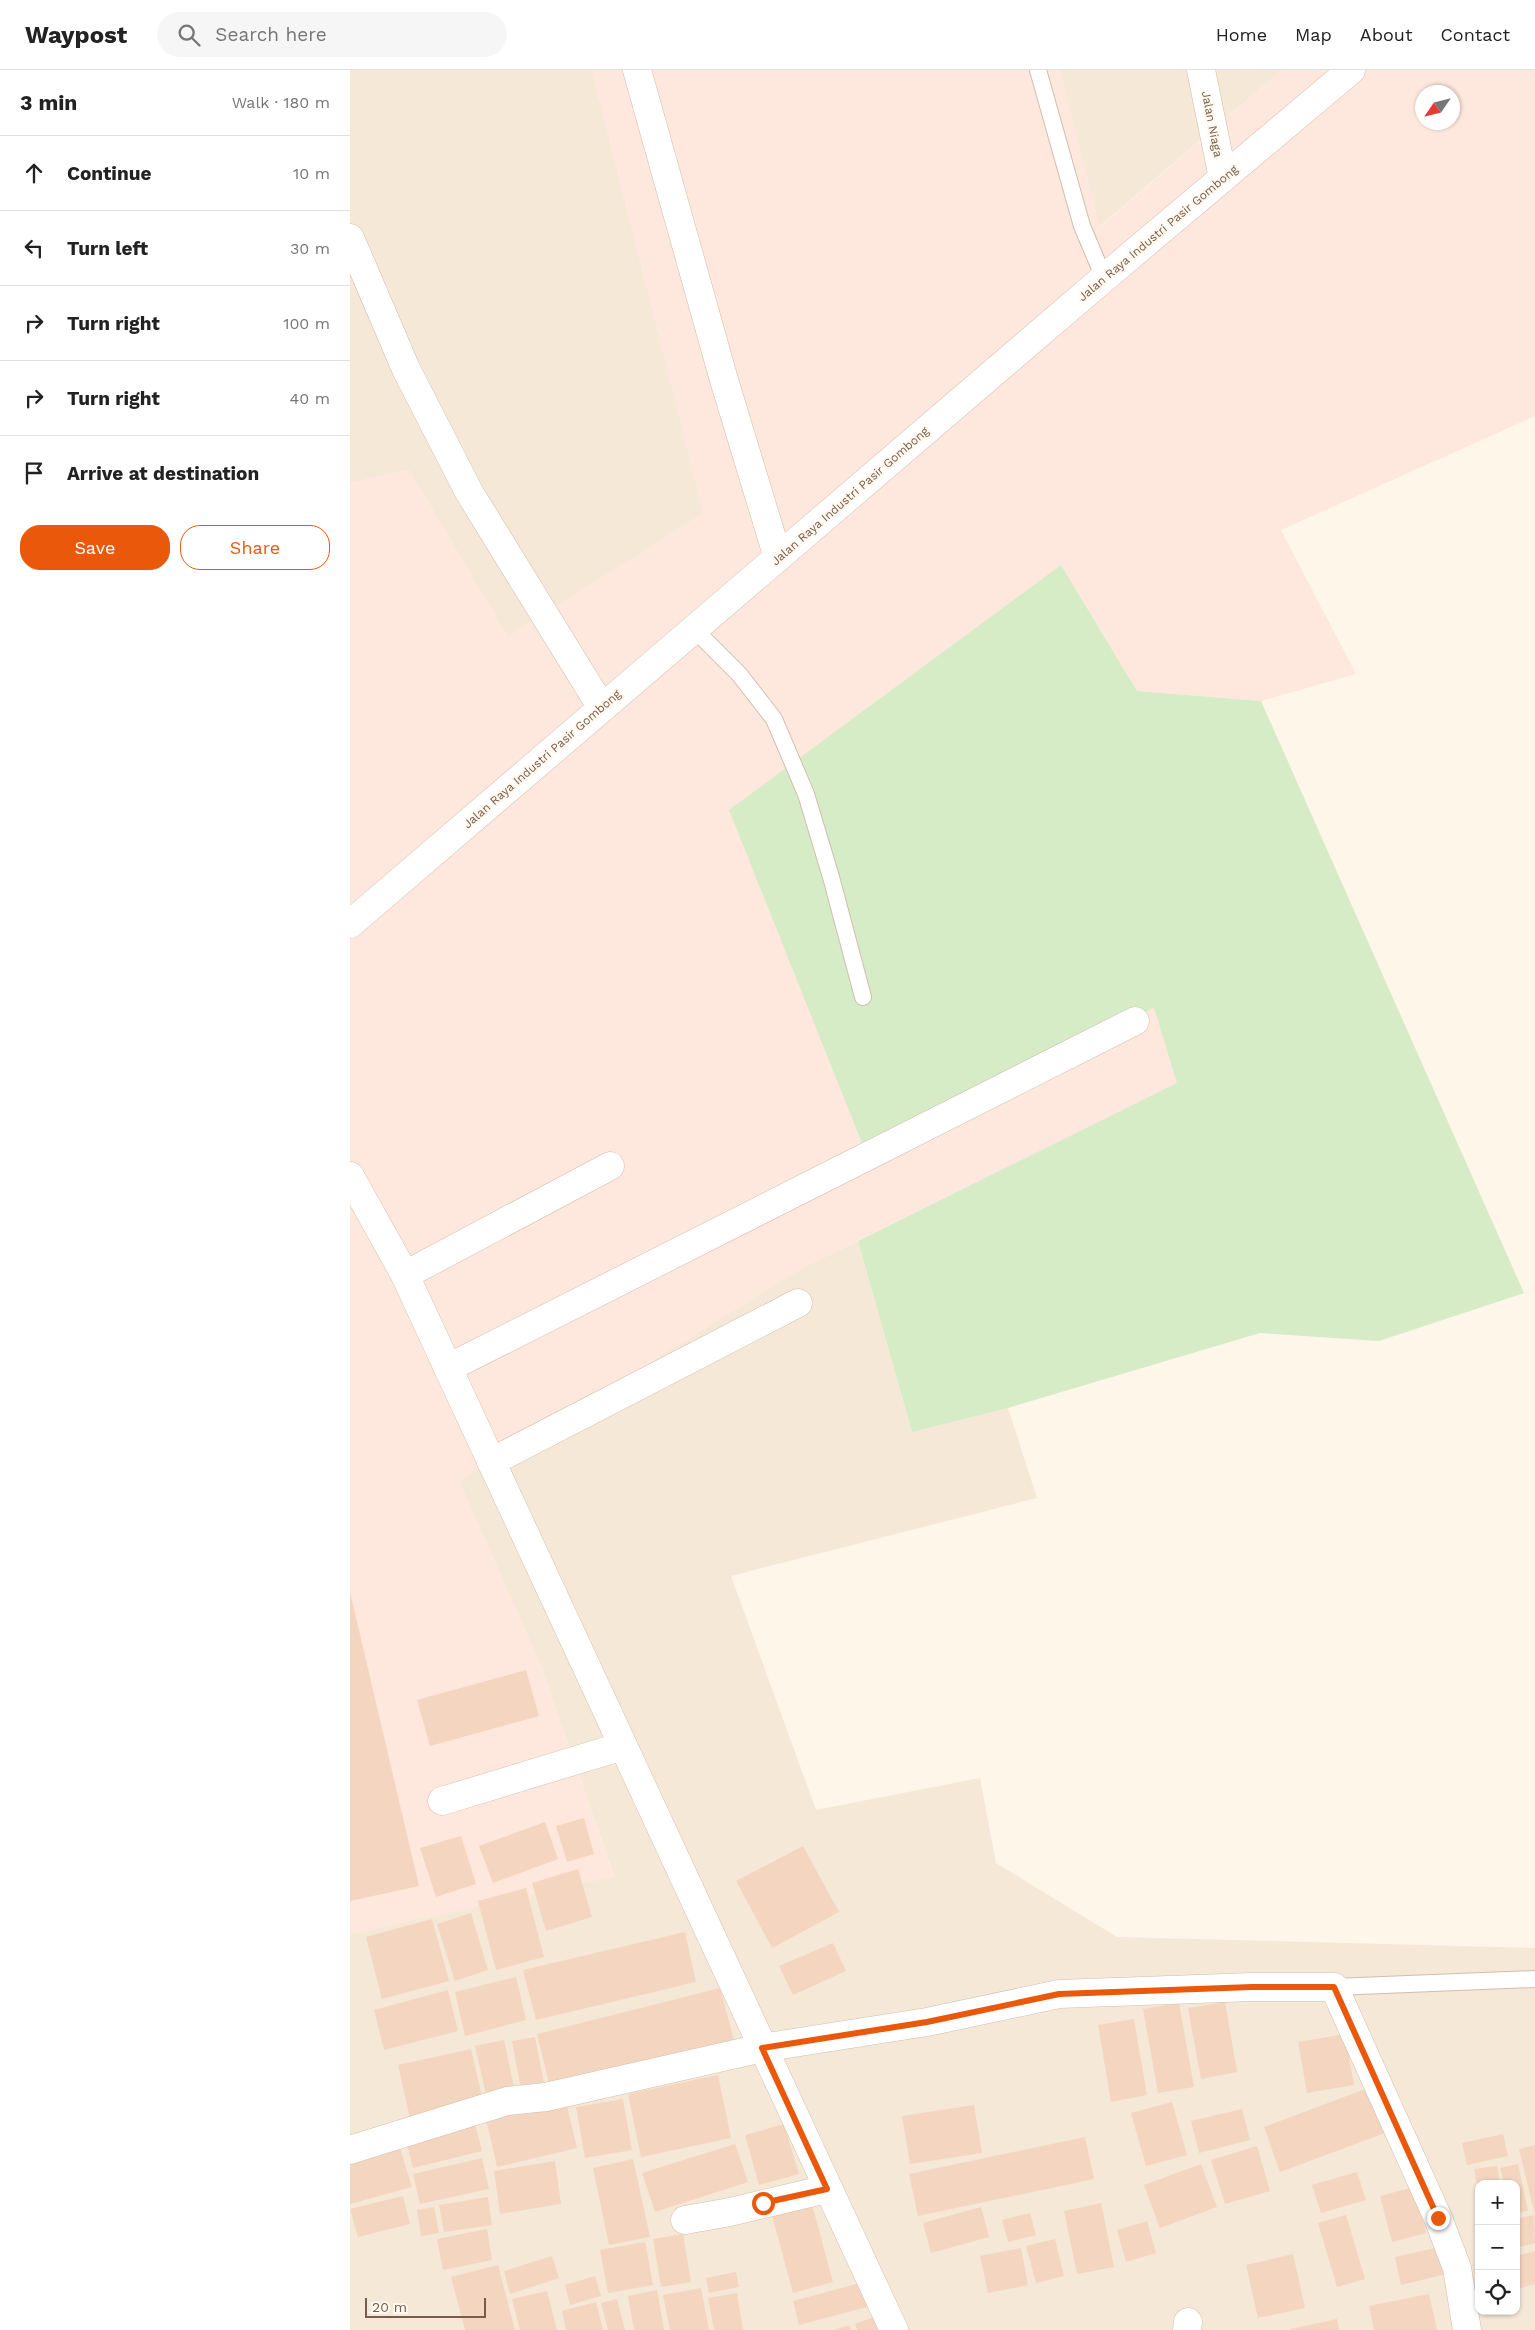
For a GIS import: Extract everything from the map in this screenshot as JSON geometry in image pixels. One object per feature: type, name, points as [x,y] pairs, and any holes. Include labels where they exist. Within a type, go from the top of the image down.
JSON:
[{"type":"street","points":[[637,70],[724,380],[778,558]]},
{"type":"street","name":"Jalan Niaga","points":[[1201,70],[1223,178]]},
{"type":"street","name":"Jalan Raya Industri Pasir Gombong","points":[[350,924],[1104,278],[1352,70]]},
{"type":"street","points":[[353,253],[406,369],[468,492],[602,708]]},
{"type":"street","points":[[448,1368],[1135,1021]]},
{"type":"street","points":[[404,1275],[610,1166]]},
{"type":"street","points":[[350,1176],[404,1275],[448,1368],[894,2330]]},
{"type":"street","points":[[491,1462],[798,1303]]},
{"type":"street","points":[[442,1801],[623,1746]]},
{"type":"street","points":[[350,2150],[508,2101],[546,2097],[762,2048],[927,2022],[1059,1994],[1222,1988],[1334,1987],[1438,2218],[1457,2268],[1467,2330]]},
{"type":"street","points":[[685,2220],[730,2212],[827,2189]]},
{"type":"lane","points":[[1038,70],[1082,226],[1104,278]]},
{"type":"lane","points":[[694,629],[739,674],[774,720],[806,794],[831,877],[863,997]]},
{"type":"lane","points":[[1334,1987],[1535,1979]]},
{"type":"shaded area","points":[[350,70],[592,70],[704,513],[508,637],[409,470],[350,483]]},
{"type":"shaded area","points":[[592,70],[1060,70],[1100,227],[1282,70],[1535,70],[1535,416],[1281,530],[1356,674],[1261,701],[1137,691],[1061,565],[862,1143],[1154,1008],[1178,1084],[802,1268],[459,1481],[541,1666],[614,1877],[350,1934],[350,483],[409,470],[508,637],[704,513]]},
{"type":"shaded area","points":[[1060,70],[1282,70],[1099,227]]},
{"type":"shaded area","points":[[858,1241],[912,1432],[1008,1408],[1037,1498],[731,1576],[816,1810],[980,1778],[996,1863],[1117,1937],[1535,1948],[1535,2330],[350,2330],[350,1934],[614,1876],[541,1666],[459,1481],[802,1268]]},
{"type":"green space","points":[[1061,565],[1137,691],[1261,701],[1524,1293],[1379,1341],[1260,1333],[1008,1408],[912,1432],[858,1241],[1177,1083],[1154,1008],[862,1143],[729,810]]},
{"type":"building","points":[[350,1592],[419,1886],[350,1901]]},
{"type":"building","points":[[526,1670],[539,1716],[430,1746],[417,1700]]},
{"type":"building","points":[[584,1818],[594,1854],[567,1862],[556,1826]]},
{"type":"building","points":[[545,1822],[558,1859],[493,1883],[479,1846]]},
{"type":"building","points":[[461,1836],[476,1884],[436,1897],[420,1848]]},
{"type":"building","points":[[803,1846],[839,1912],[772,1948],[736,1881]]},
{"type":"building","points":[[578,1869],[592,1917],[546,1931],[532,1883]]},
{"type":"building","points":[[526,1888],[544,1957],[496,1970],[478,1901]]},
{"type":"building","points":[[471,1913],[488,1970],[455,1981],[437,1924]]},
{"type":"building","points":[[432,1919],[449,1981],[382,1999],[366,1937]]},
{"type":"building","points":[[685,1932],[696,1982],[536,2020],[523,1970]]},
{"type":"building","points":[[833,1943],[846,1971],[793,1995],[779,1966]]},
{"type":"building","points":[[516,1977],[526,2020],[465,2036],[455,1992]]},
{"type":"building","points":[[720,1988],[734,2040],[550,2087],[537,2034]]},
{"type":"building","points":[[448,1990],[458,2031],[384,2050],[374,2010]]},
{"type":"building","points":[[1225,2002],[1237,2072],[1201,2079],[1188,2008]]},
{"type":"building","points":[[1179,2003],[1194,2087],[1158,2093],[1143,2009]]},
{"type":"building","points":[[1134,2019],[1147,2095],[1111,2102],[1098,2025]]},
{"type":"building","points":[[1345,2034],[1354,2085],[1307,2093],[1298,2042]]},
{"type":"building","points":[[535,2037],[545,2089],[522,2094],[512,2041]]},
{"type":"building","points":[[504,2040],[515,2092],[487,2099],[475,2046]]},
{"type":"building","points":[[471,2049],[483,2101],[410,2118],[398,2065]]},
{"type":"building","points":[[718,2075],[731,2138],[641,2157],[628,2094]]},
{"type":"building","points":[[1368,2088],[1385,2133],[1280,2172],[1264,2127]]},
{"type":"building","points":[[623,2099],[632,2150],[585,2158],[576,2107]]},
{"type":"building","points":[[566,2101],[577,2148],[497,2167],[486,2119]]},
{"type":"building","points":[[1172,2102],[1187,2155],[1146,2166],[1131,2113]]},
{"type":"building","points":[[974,2105],[982,2153],[910,2164],[902,2116]]},
{"type":"building","points":[[1242,2109],[1250,2140],[1199,2153],[1191,2121]]},
{"type":"building","points":[[474,2120],[482,2151],[413,2168],[405,2137]]},
{"type":"building","points":[[784,2124],[799,2174],[759,2185],[745,2135]]},
{"type":"building","points":[[1503,2134],[1508,2156],[1467,2165],[1462,2143]]},
{"type":"building","points":[[1085,2137],[1094,2179],[918,2216],[909,2174]]},
{"type":"building","points":[[398,2142],[412,2187],[350,2204],[350,2155]]},
{"type":"building","points":[[735,2144],[748,2182],[655,2212],[642,2173]]},
{"type":"building","points":[[1535,2145],[1535,2211],[1534,2211],[1519,2149]]},
{"type":"building","points":[[1257,2146],[1270,2191],[1225,2204],[1211,2160]]},
{"type":"building","points":[[482,2158],[489,2189],[420,2204],[413,2174]]},
{"type":"building","points":[[633,2159],[650,2237],[609,2245],[593,2168]]},
{"type":"building","points":[[555,2161],[561,2204],[500,2214],[494,2171]]},
{"type":"building","points":[[1201,2164],[1217,2207],[1160,2228],[1144,2185]]},
{"type":"building","points":[[1518,2164],[1528,2211],[1520,2212],[1520,2180],[1503,2180],[1500,2168]]},
{"type":"building","points":[[1497,2166],[1499,2180],[1476,2180],[1474,2169]]},
{"type":"building","points":[[1357,2172],[1366,2200],[1321,2213],[1312,2185]]},
{"type":"building","points":[[1414,2187],[1426,2233],[1392,2242],[1380,2196]]},
{"type":"building","points":[[403,2196],[410,2224],[358,2237],[350,2209]]},
{"type":"building","points":[[488,2197],[492,2225],[444,2232],[439,2205]]},
{"type":"building","points":[[810,2197],[833,2282],[793,2293],[770,2208]]},
{"type":"building","points":[[1101,2203],[1114,2267],[1077,2274],[1064,2211]]},
{"type":"building","points":[[434,2207],[439,2233],[421,2236],[417,2210]]},
{"type":"building","points":[[981,2207],[989,2237],[931,2253],[923,2223]]},
{"type":"building","points":[[1030,2213],[1036,2235],[1008,2242],[1002,2220]]},
{"type":"building","points":[[1346,2215],[1365,2279],[1337,2287],[1318,2223]]},
{"type":"building","points":[[1534,2215],[1535,2243],[1520,2247],[1520,2218]]},
{"type":"building","points":[[1147,2221],[1156,2253],[1126,2262],[1117,2230]]},
{"type":"building","points":[[487,2229],[492,2260],[443,2270],[437,2239]]},
{"type":"building","points":[[683,2234],[691,2282],[661,2287],[653,2239]]},
{"type":"building","points":[[1055,2239],[1064,2276],[1036,2283],[1026,2246]]},
{"type":"building","points":[[645,2242],[653,2285],[608,2293],[600,2250]]},
{"type":"building","points":[[1444,2246],[1450,2273],[1401,2285],[1395,2257]]},
{"type":"building","points":[[1021,2248],[1028,2285],[988,2293],[980,2256]]},
{"type":"building","points":[[1535,2251],[1535,2284],[1520,2288],[1520,2270],[1520,2255]]},
{"type":"building","points":[[1293,2254],[1305,2308],[1258,2318],[1246,2265]]},
{"type":"building","points":[[552,2256],[559,2278],[510,2294],[504,2271]]},
{"type":"building","points":[[498,2265],[515,2330],[465,2330],[451,2277]]},
{"type":"building","points":[[736,2272],[739,2287],[709,2293],[706,2278]]},
{"type":"building","points":[[595,2276],[601,2296],[570,2305],[565,2285]]},
{"type":"building","points":[[860,2283],[867,2307],[799,2325],[793,2301]]},
{"type":"building","points":[[701,2288],[709,2330],[670,2330],[663,2295]]},
{"type":"building","points":[[657,2290],[664,2330],[634,2330],[628,2296]]},
{"type":"building","points":[[547,2291],[557,2330],[520,2330],[512,2299]]},
{"type":"building","points":[[737,2293],[743,2330],[714,2330],[708,2298]]},
{"type":"building","points":[[1429,2294],[1437,2330],[1374,2330],[1369,2306]]},
{"type":"building","points":[[617,2299],[625,2330],[608,2330],[601,2303]]},
{"type":"building","points":[[596,2302],[603,2330],[566,2330],[562,2311]]},
{"type":"building","points":[[879,2315],[885,2330],[857,2330],[855,2324]]},
{"type":"building","points":[[1337,2319],[1339,2330],[1290,2330],[1290,2329]]},
{"type":"building","points":[[849,2325],[851,2330],[834,2330]]},
{"type":"route","points":[[763,2203],[827,2189],[762,2048],[927,2022],[1059,1994],[1163,1989],[1334,1987],[1348,2022],[1438,2218]]}]
